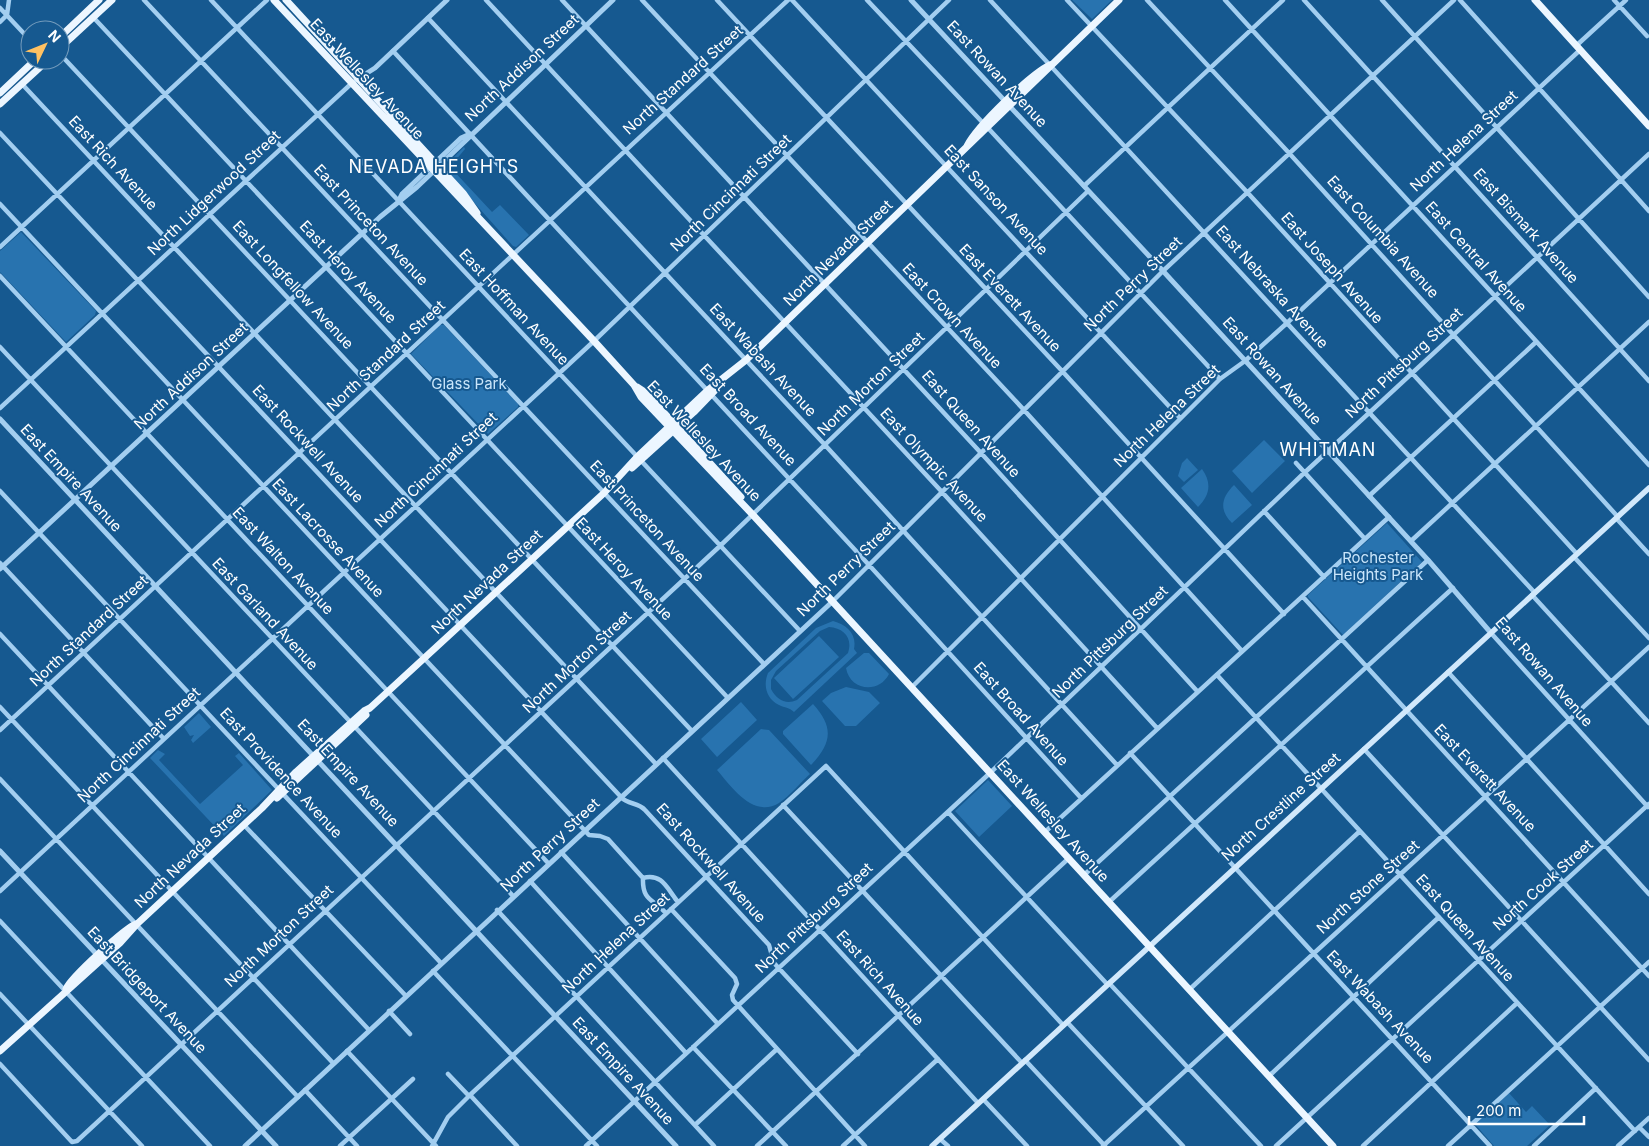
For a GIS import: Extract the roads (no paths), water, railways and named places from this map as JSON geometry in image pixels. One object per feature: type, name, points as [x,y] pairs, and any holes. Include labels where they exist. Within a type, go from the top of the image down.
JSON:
[{"type":"main road","points":[[70,28],[100,0]]},
{"type":"main road","points":[[70,39],[112,0]]},
{"type":"main road","name":"East Wellesley Avenue","points":[[274,0],[354,81],[634,385],[646,393],[673,427],[753,515],[1333,1146]]},
{"type":"main road","name":"East Wellesley Avenue","points":[[286,0],[354,81]]},
{"type":"main road","name":"North Nevada Street","points":[[0,1051],[65,991],[68,984],[100,958],[130,926],[137,924],[173,891],[746,360],[868,244],[966,147],[971,138],[1119,0]]},
{"type":"main road","points":[[1536,0],[1649,126]]},
{"type":"main road","points":[[75,34],[88,16],[87,12]]},
{"type":"main road","points":[[0,93],[24,70]]},
{"type":"main road","points":[[1,103],[37,70]]},
{"type":"main road","name":"North Crestline Street","points":[[932,1146],[1649,488]]},
{"type":"street","points":[[0,22],[7,15],[9,0]]},
{"type":"street","name":"East Princeton Avenue","points":[[144,0],[764,664]]},
{"type":"street","name":"East Hoffman Avenue","points":[[211,0],[800,631]]},
{"type":"street","points":[[0,247],[267,0]]},
{"type":"street","name":"North Lidgerwood Street","points":[[0,408],[317,114],[354,81],[375,68],[448,0]]},
{"type":"street","name":"East Olympic Avenue","points":[[486,0],[786,322],[1157,728]]},
{"type":"street","name":"East Queen Avenue","points":[[562,0],[981,453],[1197,691]]},
{"type":"street","name":"North Addison Street","points":[[1,566],[255,334],[398,201],[402,194],[465,142],[470,134],[613,0]]},
{"type":"street","name":"East Crown Avenue","points":[[642,0],[1024,410],[1242,651]]},
{"type":"street","name":"East Everett Avenue","points":[[717,0],[1063,372],[1284,614]]},
{"type":"street","name":"North Standard Street","points":[[0,730],[514,255],[664,112],[710,74],[788,0]]},
{"type":"street","name":"East Sanson Avenue","points":[[792,0],[1180,418]]},
{"type":"street","points":[[867,0],[1220,379]]},
{"type":"street","name":"East Rowan Avenue","points":[[911,0],[1411,541],[1491,633],[1648,806]]},
{"type":"street","name":"North Cincinnati Street","points":[[0,891],[271,638],[631,307],[949,0]]},
{"type":"street","name":"East Nebraska Avenue","points":[[990,0],[1370,412],[1649,723]]},
{"type":"street","name":"East Joseph Avenue","points":[[1067,0],[1247,192],[1453,418],[1649,638]]},
{"type":"street","name":"East Columbia Avenue","points":[[1146,0],[1289,153],[1536,424],[1649,554]]},
{"type":"street","name":"East Central Avenue","points":[[1225,0],[1331,114],[1649,465]]},
{"type":"street","name":"North Morton Street","points":[[0,1064],[74,1142],[110,1111],[753,515],[1027,252],[1066,213],[1126,147],[1283,0]]},
{"type":"street","name":"East Bismark Avenue","points":[[1304,0],[1649,381]]},
{"type":"street","points":[[1382,0],[1649,297]]},
{"type":"street","name":"North Perry Street","points":[[245,1146],[497,910],[833,601],[1163,271],[1454,0]]},
{"type":"street","points":[[1460,0],[1649,212]]},
{"type":"street","points":[[1614,0],[1647,36]]},
{"type":"street","name":"North Helena Street","points":[[912,686],[1220,379],[1245,361],[1287,323],[1497,128],[1626,0]]},
{"type":"street","points":[[0,8],[20,29]]},
{"type":"street","name":"East Heroy Avenue","points":[[93,17],[728,698]]},
{"type":"street","name":"East Wabash Avenue","points":[[428,18],[825,445],[1117,765]]},
{"type":"street","name":"East Broad Avenue","points":[[393,52],[790,479],[1080,798]]},
{"type":"street","name":"East Longfellow Avenue","points":[[70,65],[692,731]]},
{"type":"street","name":"East Rich Avenue","points":[[22,84],[656,764]]},
{"type":"street","name":"East Rockwell Avenue","points":[[0,133],[626,803],[641,806],[769,945],[774,963],[778,968],[858,1054]]},
{"type":"street","name":"North Pittsburg Street","points":[[586,1146],[991,772],[1264,511],[1649,154]]},
{"type":"street","name":"East Lacrosse Avenue","points":[[0,204],[589,835],[600,836],[608,840],[644,878]]},
{"type":"street","name":"East Walton Avenue","points":[[0,276],[549,864]]},
{"type":"street","points":[[1411,541],[1649,322]]},
{"type":"street","points":[[1369,496],[1536,342]]},
{"type":"street","name":"East Garland Avenue","points":[[0,347],[513,896]]},
{"type":"street","name":"East Empire Avenue","points":[[0,419],[676,1146]]},
{"type":"street","points":[[1296,463],[1365,539]]},
{"type":"street","name":"East Providence Avenue","points":[[0,491],[441,963]]},
{"type":"street","points":[[1264,511],[1324,577]]},
{"type":"street","points":[[1045,832],[1197,691],[1217,675],[1389,518]]},
{"type":"street","points":[[1084,875],[1428,560]]},
{"type":"street","points":[[1,566],[164,739]]},
{"type":"street","points":[[1109,902],[1453,588]]},
{"type":"street","name":"East Everett Avenue","points":[[1303,597],[1649,976]]},
{"type":"street","points":[[0,634],[369,1030]]},
{"type":"street","name":"North Stone Street","points":[[1104,1146],[1649,647]]},
{"type":"street","points":[[1448,672],[1649,894]]},
{"type":"street","name":"East Queen Avenue","points":[[1217,675],[1634,1131]]},
{"type":"street","points":[[0,707],[333,1063]]},
{"type":"street","points":[[1364,748],[1649,1060]]},
{"type":"street","name":"East Wabash Avenue","points":[[1130,753],[1490,1146]]},
{"type":"street","name":"East Rich Avenue","points":[[663,758],[938,1059],[1028,1146]]},
{"type":"street","name":"North Helena Street","points":[[434,1145],[448,1117],[469,1096],[826,766],[905,851]]},
{"type":"street","points":[[0,779],[298,1097]]},
{"type":"street","points":[[783,805],[940,976],[1104,1146]]},
{"type":"street","name":"North Cook Street","points":[[1276,1146],[1648,806]]},
{"type":"street","points":[[948,812],[1261,1146]]},
{"type":"street","points":[[244,825],[406,996]]},
{"type":"street","points":[[1190,989],[1360,832]]},
{"type":"street","name":"East Bridgeport Avenue","points":[[0,851],[276,1146]]},
{"type":"street","points":[[905,851],[983,937],[1183,1146]]},
{"type":"street","points":[[561,852],[718,1024]]},
{"type":"street","points":[[757,1146],[1069,858]]},
{"type":"street","name":"East Lacrosse Avenue","points":[[644,878],[652,876],[660,878],[678,902]]},
{"type":"street","name":"East Lacrosse Avenue","points":[[644,878],[642,890],[647,897],[666,913]]},
{"type":"street","points":[[530,881],[686,1053]]},
{"type":"street","points":[[671,909],[735,978],[737,984],[732,995],[737,1006],[866,1146]]},
{"type":"street","points":[[497,910],[714,1146]]},
{"type":"street","points":[[1268,1076],[1439,917]]},
{"type":"street","points":[[0,921],[210,1146]]},
{"type":"street","points":[[1448,1146],[1649,962]]},
{"type":"street","points":[[433,971],[596,1146]]},
{"type":"street","points":[[0,994],[142,1146]]},
{"type":"street","points":[[1363,1146],[1517,1003]]},
{"type":"street","points":[[389,1011],[410,1034]]},
{"type":"street","points":[[693,1047],[786,1146]]},
{"type":"street","points":[[695,1126],[777,1049]]},
{"type":"street","points":[[347,1051],[434,1145]]},
{"type":"street","points":[[843,1146],[938,1059]]},
{"type":"street","points":[[448,1074],[517,1146]]},
{"type":"street","points":[[340,1146],[413,1079]]},
{"type":"street","points":[[1534,1146],[1596,1088]]},
{"type":"street","points":[[305,1090],[357,1146]]},
{"type":"street","points":[[1618,1146],[1649,1118]]},
{"type":"street","points":[[1639,1127],[1649,1137]]},
{"type":"street","points":[[940,1138],[948,1146]]},
{"type":"district","name":"NEVADA HEIGHTS","points":[[434,167]]},
{"type":"district","name":"WHITMAN","points":[[1328,450]]},
{"type":"park label","name":"Glass Park","points":[[469,384]]},
{"type":"park label","name":"Rochester Heights Park","points":[[1378,566]]}]
